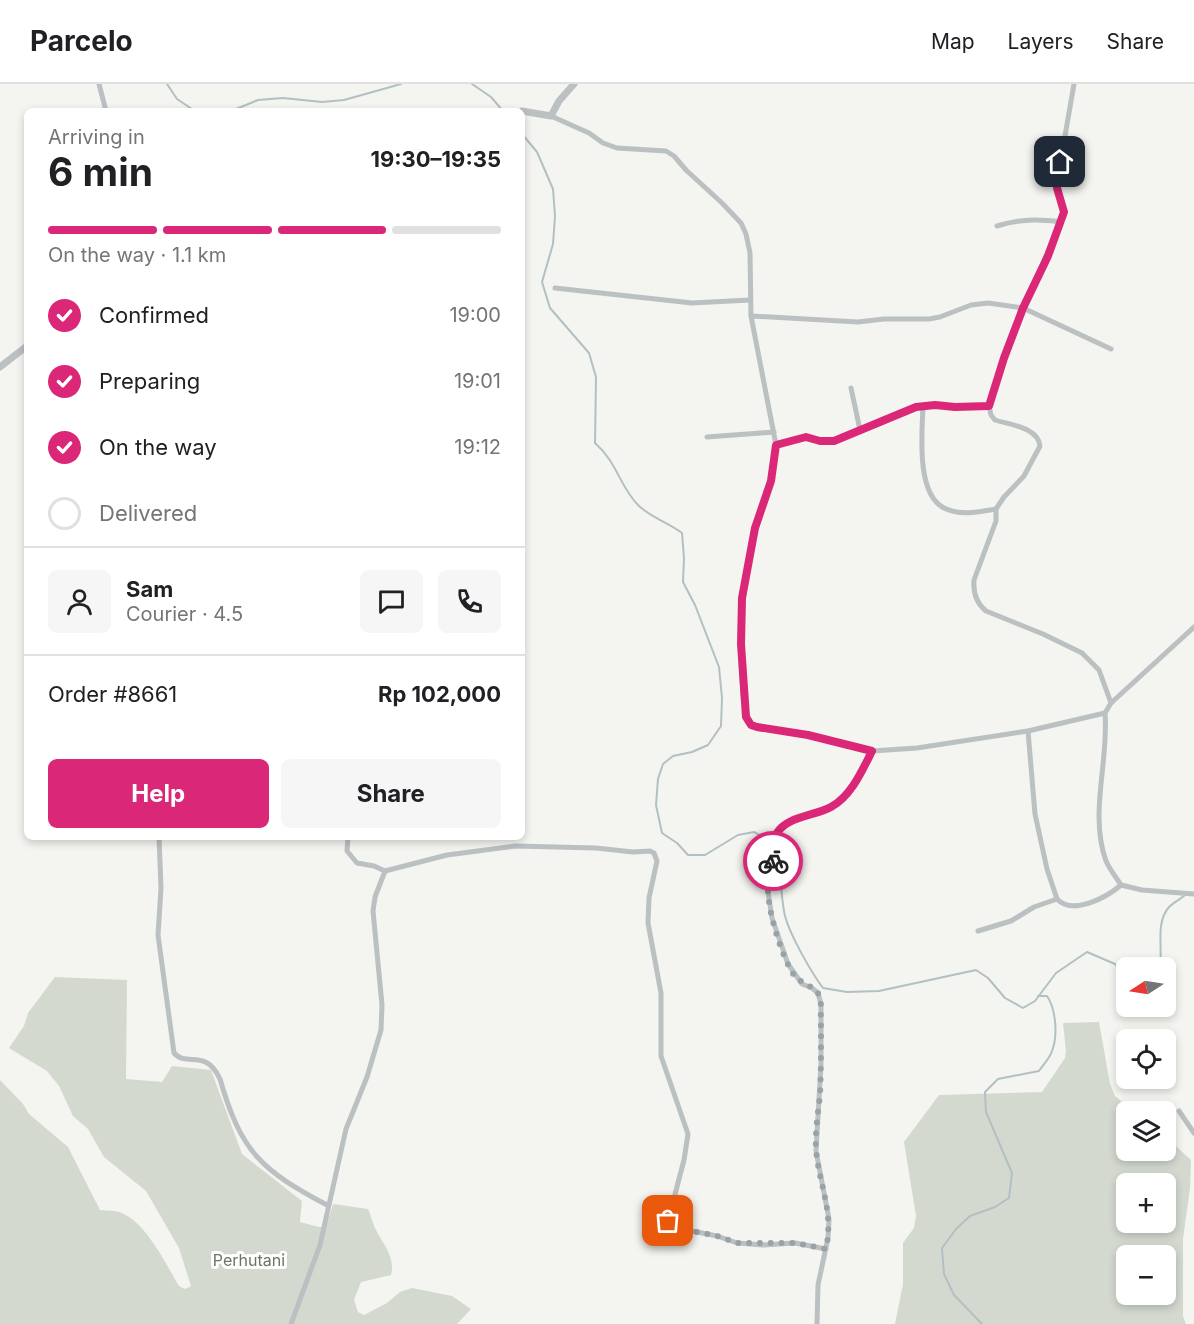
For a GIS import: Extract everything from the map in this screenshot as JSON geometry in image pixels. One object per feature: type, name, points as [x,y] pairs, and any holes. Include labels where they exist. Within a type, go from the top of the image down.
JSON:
[{"type":"street","points":[[99,84],[105,108]]},
{"type":"street","points":[[550,116],[574,84]]},
{"type":"street","points":[[1074,84],[1057,182],[1064,212],[1048,256],[1023,308],[989,406],[995,420],[1032,432],[1039,440],[1037,453],[1029,469],[996,509],[996,520],[974,580],[975,596],[979,605],[986,611],[1082,653],[1099,670],[1111,703]]},
{"type":"street","points":[[525,112],[561,119],[617,148],[662,150],[674,156],[741,223],[749,243],[751,316],[776,445],[771,481],[755,528],[742,598],[741,649],[746,717],[751,725],[808,735],[872,751],[917,748],[1028,731],[1105,713]]},
{"type":"street","points":[[997,226],[1014,220],[1030,219],[1061,222]]},
{"type":"street","points":[[555,288],[692,303],[750,300]]},
{"type":"street","points":[[751,316],[858,322],[884,319],[929,319],[940,317],[971,304],[988,303],[1023,308],[1111,349]]},
{"type":"street","points":[[0,367],[24,348]]},
{"type":"street","points":[[852,388],[860,430]]},
{"type":"street","points":[[776,445],[806,437],[820,441],[834,441],[909,409],[923,406],[989,406]]},
{"type":"street","points":[[923,406],[923,459],[926,483],[935,501],[944,508],[958,512],[996,509]]},
{"type":"street","points":[[707,437],[774,432]]},
{"type":"street","points":[[1189,894],[1142,890],[1121,885],[1107,863],[1099,825],[1105,713],[1111,703],[1194,627]]},
{"type":"street","points":[[1028,731],[1035,814],[1047,869],[1057,899],[1068,905],[1086,904],[1105,897],[1121,885]]},
{"type":"street","points":[[817,1324],[818,1285],[828,1228],[828,1204],[816,1138],[821,1065],[821,1004],[818,993],[802,984],[788,964],[771,909],[767,885],[776,835],[788,823],[831,807],[842,800],[859,776],[872,751]]},
{"type":"street","points":[[159,840],[161,888],[158,935],[174,1053],[181,1058],[202,1060],[216,1069],[243,1140],[254,1154],[268,1170],[327,1205]]},
{"type":"street","points":[[348,840],[347,851],[357,863],[385,871],[447,855],[516,846],[650,851],[654,854],[657,861],[649,898],[648,923],[662,993],[661,1056],[688,1134],[684,1160],[668,1221],[672,1227],[717,1236],[737,1243],[795,1243],[826,1249]]},
{"type":"street","points":[[291,1324],[320,1245],[327,1205],[346,1130],[367,1077],[381,1030],[382,1005],[373,911],[375,897],[385,871]]},
{"type":"street","points":[[978,931],[1011,921],[1034,907],[1057,899]]},
{"type":"street","points":[[1179,1111],[1194,1133]]},
{"type":"green space","name":"Perhutani","points":[[55,977],[127,980],[126,1079],[162,1082],[172,1066],[211,1070],[242,1154],[302,1201],[300,1222],[326,1227],[333,1204],[368,1209],[375,1228],[388,1250],[392,1268],[391,1275],[361,1282],[354,1300],[358,1312],[364,1315],[387,1303],[400,1292],[412,1288],[452,1296],[471,1309],[457,1324],[0,1324],[0,1080],[23,1104],[29,1114],[68,1147],[100,1210],[119,1212],[138,1224],[154,1244],[179,1286],[185,1289],[191,1286],[179,1248],[146,1191],[104,1157],[88,1129],[73,1116],[59,1086],[47,1071],[9,1048],[24,1026],[28,1013]]},
{"type":"green space","points":[[1099,1022],[1110,1084],[1115,1096],[1121,1101],[1116,1101],[1116,1161],[1176,1161],[1176,1146],[1191,1160],[1190,1188],[1183,1239],[1183,1316],[1186,1324],[895,1324],[903,1284],[903,1243],[914,1228],[916,1216],[904,1142],[939,1095],[1042,1092],[1065,1058],[1063,1023]]},
{"type":"waterway","points":[[167,84],[177,99],[190,108]]},
{"type":"waterway","points":[[238,108],[258,100],[283,98],[322,102],[344,100],[401,84]]},
{"type":"waterway","points":[[472,84],[491,97],[500,108]]},
{"type":"waterway","points":[[525,138],[537,152],[553,189],[555,216],[553,244],[542,282],[550,308],[589,353],[596,377],[595,443],[608,458],[638,505],[682,533],[683,582],[695,605],[719,667],[722,698],[721,726],[708,745],[692,752],[673,756],[663,764],[658,779],[656,805],[662,833],[677,843],[688,855],[705,855],[738,835],[754,832],[771,841],[773,845]]},
{"type":"waterway","points":[[774,850],[783,908],[791,933],[823,988],[847,992],[879,991],[976,970],[988,978],[1005,998],[1023,1008],[1035,1001],[1056,973],[1087,952],[1116,965]]},
{"type":"waterway","points":[[1161,957],[1162,920],[1169,907],[1184,896]]},
{"type":"waterway","points":[[982,1324],[954,1295],[944,1274],[942,1248],[956,1229],[970,1216],[995,1207],[1009,1198],[1012,1173],[986,1112],[985,1092],[998,1079],[1039,1071],[1050,1056],[1055,1038],[1054,1015],[1047,996],[1038,996]]},
{"type":"way so far","points":[[668,1221],[672,1227],[717,1236],[737,1243],[763,1245],[795,1243],[826,1249],[828,1204],[816,1151],[821,1065],[821,1004],[818,993],[802,984],[794,975],[772,918],[767,885],[773,861]]},
{"type":"route","points":[[773,861],[776,835],[779,831],[788,823],[818,813],[842,800],[859,776],[872,751],[808,735],[757,727],[751,725],[746,717],[740,630],[742,598],[755,528],[771,481],[776,445],[806,437],[828,442],[838,440],[916,407],[989,406],[1023,308],[1048,256],[1064,212],[1057,188],[1060,162]]}]
